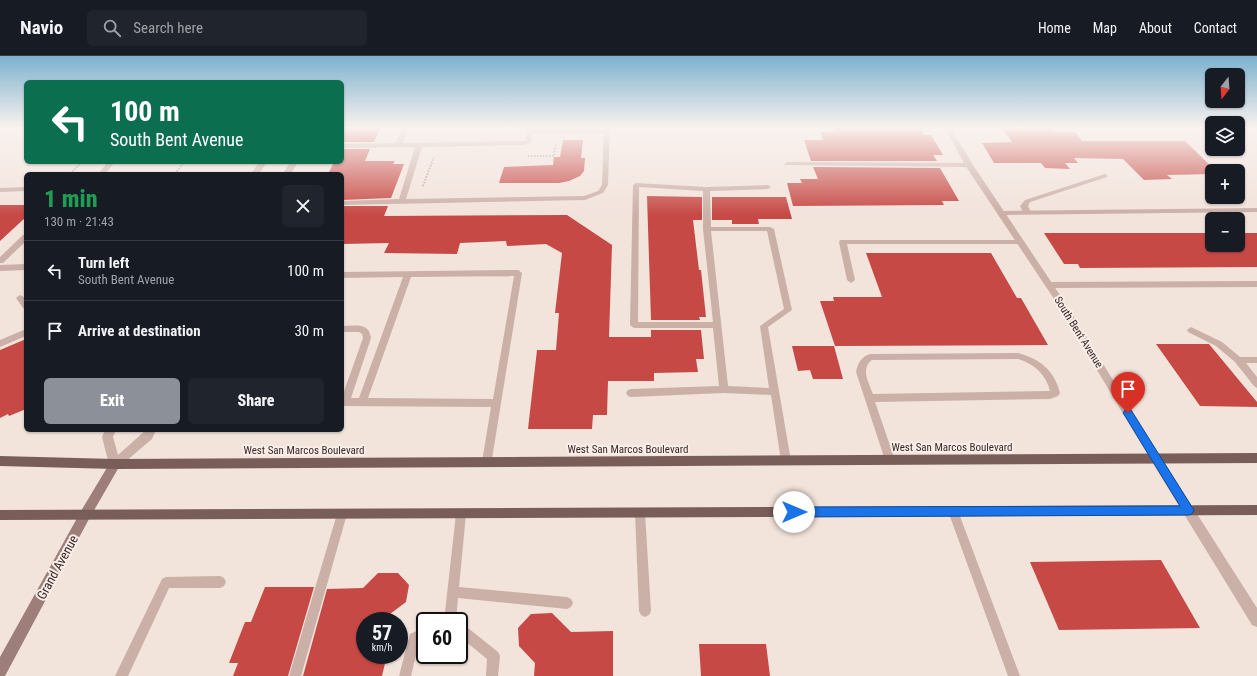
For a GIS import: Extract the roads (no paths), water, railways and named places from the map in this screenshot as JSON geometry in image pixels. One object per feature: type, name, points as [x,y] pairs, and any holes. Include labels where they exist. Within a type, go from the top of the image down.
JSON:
[{"type":"main road","name":"West San Marcos Boulevard","points":[[0,461],[115,464],[1257,458]]},
{"type":"main road","name":"Grand Avenue","points":[[0,671],[85,515],[115,464]]},
{"type":"main road","points":[[0,516],[1257,510]]},
{"type":"street","name":"South Bent Avenue","points":[[964,157],[1049,285],[1257,620]]},
{"type":"street","points":[[1001,213],[1257,210]]},
{"type":"street","points":[[110,432],[107,437],[115,464]]},
{"type":"street","name":"Grand Avenue","points":[[115,464],[148,436],[150,432]]},
{"type":"lane","points":[[402,201],[415,157]]},
{"type":"lane","points":[[344,203],[585,198],[601,192],[605,185],[606,157]]},
{"type":"lane","points":[[103,172],[110,164]]},
{"type":"lane","points":[[787,164],[969,165]]},
{"type":"lane","points":[[1027,212],[1024,206],[1027,201],[1104,176]]},
{"type":"lane","points":[[717,325],[634,325],[636,186],[706,189],[768,187]]},
{"type":"lane","points":[[0,190],[24,189]]},
{"type":"lane","points":[[706,189],[707,229],[724,389]]},
{"type":"lane","points":[[707,229],[770,229],[788,310],[764,326],[786,461]]},
{"type":"lane","points":[[0,262],[24,239]]},
{"type":"lane","points":[[851,280],[843,242],[1021,242]]},
{"type":"lane","points":[[0,268],[24,267]]},
{"type":"lane","points":[[344,276],[518,274],[487,462]]},
{"type":"lane","points":[[362,402],[408,275]]},
{"type":"lane","points":[[1049,285],[1257,284]]},
{"type":"lane","points":[[20,298],[24,303]]},
{"type":"lane","points":[[344,328],[362,329],[366,332],[367,338],[344,399]]},
{"type":"lane","points":[[1191,330],[1219,344],[1238,360],[1257,384]]},
{"type":"lane","points":[[0,344],[24,333]]},
{"type":"lane","points":[[870,398],[1050,395],[1055,393],[1054,387],[1046,372],[1038,363],[1030,358],[1018,356],[870,357],[865,360],[861,372],[890,460]]},
{"type":"lane","points":[[1238,360],[1257,360]]},
{"type":"lane","points":[[631,393],[724,389],[774,392]]},
{"type":"lane","points":[[344,402],[497,403]]},
{"type":"lane","points":[[954,511],[1014,676]]},
{"type":"lane","points":[[640,513],[644,611]]},
{"type":"lane","points":[[295,676],[342,514]]},
{"type":"lane","points":[[452,612],[461,514]]},
{"type":"lane","points":[[121,676],[166,584],[220,582]]},
{"type":"lane","points":[[453,592],[567,603]]},
{"type":"lane","points":[[468,635],[494,656],[492,676]]},
{"type":"lane","points":[[405,676],[414,638],[416,637]]}]
